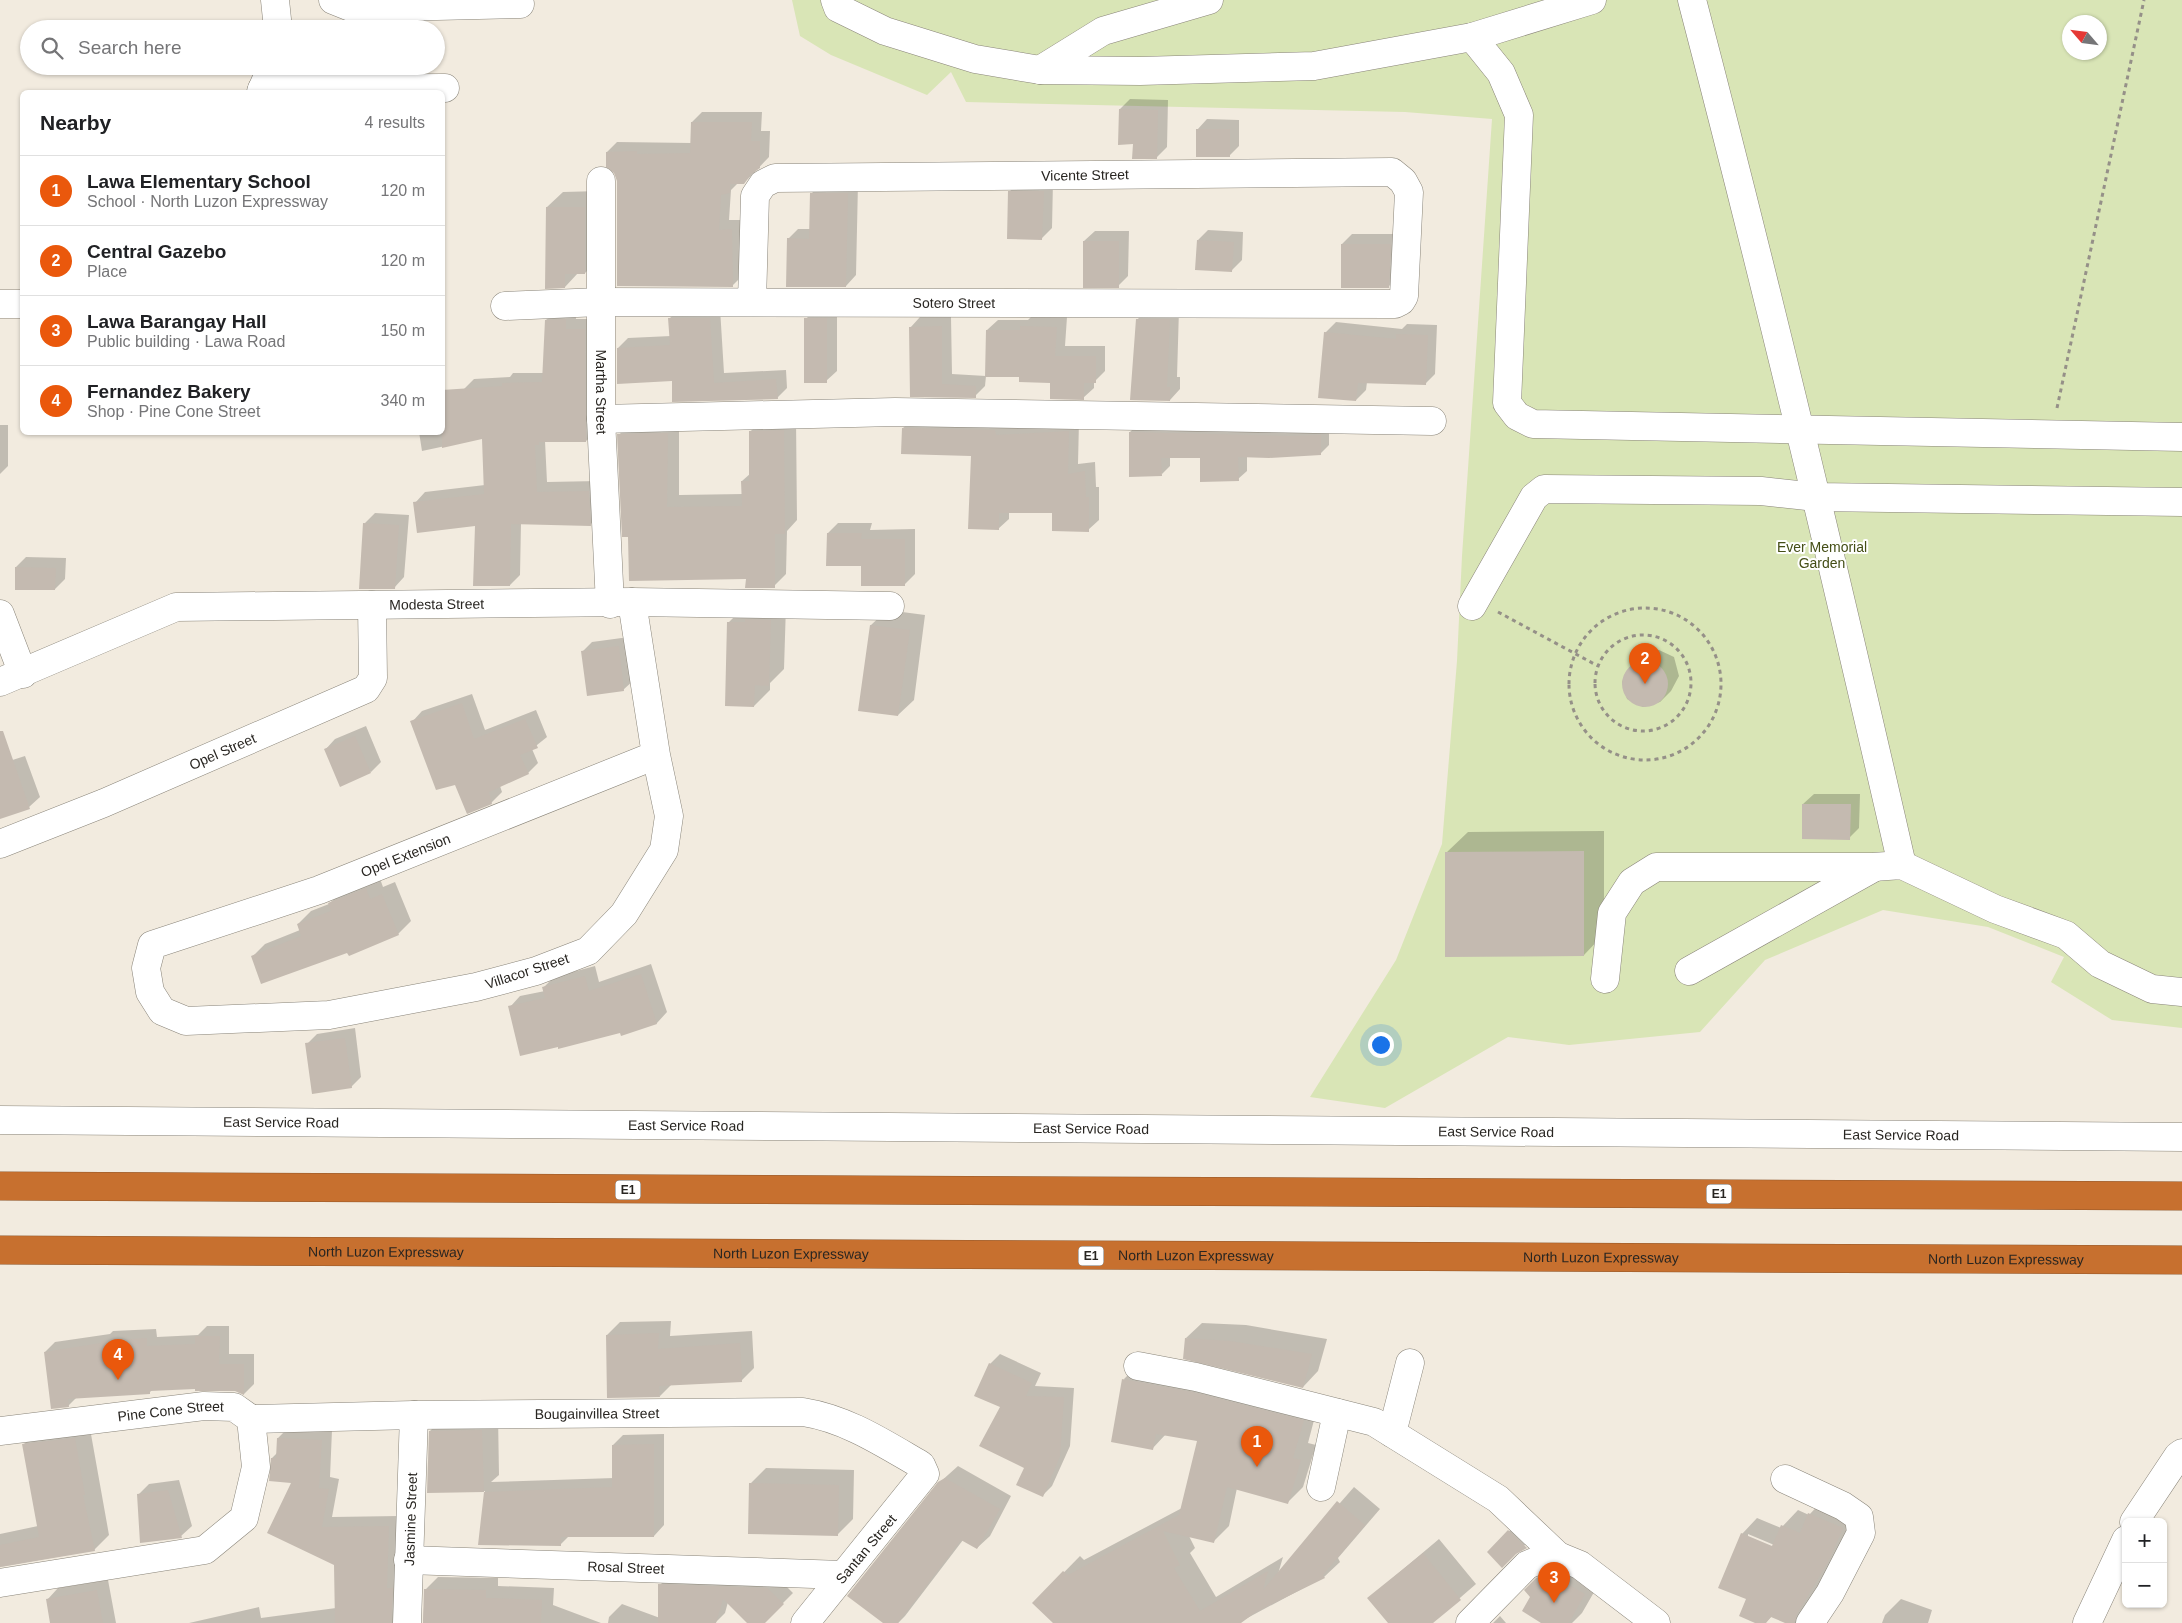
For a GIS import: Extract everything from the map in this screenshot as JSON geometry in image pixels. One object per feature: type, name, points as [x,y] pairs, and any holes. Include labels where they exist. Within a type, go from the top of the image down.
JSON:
[{"type":"highway","name":"E1","points":[[0,1186],[2182,1196]]},
{"type":"highway","name":"North Luzon Expressway","points":[[0,1250],[2182,1260]]},
{"type":"street","points":[[275,0],[277,20]]},
{"type":"street","points":[[333,0],[353,8],[520,4]]},
{"type":"street","points":[[836,4],[866,0]]},
{"type":"street","points":[[1040,70],[1103,31],[1209,0]]},
{"type":"street","points":[[836,4],[885,31],[975,59],[1040,70],[1140,71],[1314,66],[1472,37],[1592,0]]},
{"type":"street","points":[[1692,0],[1755,240],[1902,865]]},
{"type":"street","points":[[1472,37],[1501,73],[1519,116],[1507,403],[1517,416],[1533,424],[1799,431],[2182,437]]},
{"type":"street","points":[[265,83],[445,88]]},
{"type":"street","name":"Vicente Street","points":[[752,302],[755,196],[763,184],[775,178],[1382,172],[1392,172],[1403,181],[1409,192],[1404,296],[1401,302]]},
{"type":"street","name":"Martha Street","points":[[601,181],[601,419],[621,603]]},
{"type":"street","name":"Sotero Street","points":[[505,306],[600,302],[1395,304],[1401,302]]},
{"type":"street","points":[[0,304],[20,304]]},
{"type":"street","points":[[601,419],[895,412],[1432,421]]},
{"type":"street","points":[[1474,602],[1534,497],[1544,490],[1761,492],[1816,497],[2182,502]]},
{"type":"street","name":"Modesta Street","points":[[11,678],[176,607],[621,603],[890,606]]},
{"type":"street","name":"Villacor Street","points":[[152,945],[146,968],[150,992],[162,1011],[186,1021],[329,1015],[476,987],[536,971],[588,951],[624,914],[664,850],[669,816],[621,603]]},
{"type":"street","name":"Opel Street","points":[[0,844],[104,803],[366,689],[373,678],[372,605]]},
{"type":"street","points":[[0,614],[11,678]]},
{"type":"street","name":"Opel Extension","points":[[152,945],[318,890],[656,755]]},
{"type":"street","points":[[1605,979],[1612,913],[1632,882],[1656,867],[1873,868],[1902,865],[1995,909],[2066,935],[2100,964],[2152,990],[2182,992]]},
{"type":"street","points":[[1689,971],[1873,868]]},
{"type":"street","name":"East Service Road","points":[[0,1120],[2182,1137]]},
{"type":"street","points":[[1392,1433],[1410,1363]]},
{"type":"street","points":[[1138,1366],[1196,1377],[1374,1422],[1498,1499],[1558,1556]]},
{"type":"street","name":"Pine Cone Street","points":[[0,1431],[204,1406],[234,1407],[250,1420]]},
{"type":"street","name":"Bougainvillea Street","points":[[250,1420],[414,1415],[803,1412],[828,1416],[867,1434],[921,1465],[925,1474]]},
{"type":"street","points":[[1321,1487],[1337,1413]]},
{"type":"street","name":"Jasmine Street","points":[[407,1623],[414,1415]]},
{"type":"street","points":[[0,1583],[205,1550],[244,1518],[256,1466],[250,1420]]},
{"type":"street","points":[[2137,1518],[2178,1456],[2182,1453]]},
{"type":"street","name":"Santan Street","points":[[805,1623],[925,1474]]},
{"type":"street","points":[[1785,1479],[1843,1506],[1859,1517],[1861,1532],[1830,1593],[1810,1623]]},
{"type":"street","points":[[2088,1623],[2122,1549]]},
{"type":"street","points":[[1470,1623],[1527,1565],[1544,1558],[1558,1556],[1570,1559],[1580,1565],[1656,1623]]},
{"type":"street","name":"Rosal Street","points":[[408,1560],[844,1575]]},
{"type":"path","points":[[2053,434],[2144,0]]},
{"type":"path","points":[[1474,602],[1598,666]]},
{"type":"path","points":[[1632,608],[1652,608],[1672,612],[1684,618],[1704,635],[1717,658],[1720,671],[1720,698],[1711,723],[1694,743],[1671,757],[1644,761],[1631,760],[1606,751],[1586,733],[1573,710],[1568,684],[1576,653],[1579,646],[1596,625],[1620,612],[1632,608]]},
{"type":"path","points":[[1643,634],[1664,639],[1681,652],[1690,672],[1692,682],[1686,704],[1673,721],[1664,727],[1643,731],[1622,726],[1605,714],[1599,704],[1594,683],[1598,666],[1605,653],[1622,639],[1643,634]]},
{"type":"green space","name":"Ever Memorial Garden","points":[[792,0],[2182,0],[2182,1028],[2112,1020],[2051,982],[2064,957],[1988,927],[1883,910],[1765,960],[1700,1032],[1569,1045],[1508,1037],[1385,1108],[1310,1097],[1396,960],[1442,844],[1457,661],[1462,556],[1492,119],[1405,112],[966,102],[951,72],[927,95],[831,55],[800,36]]},
{"type":"building","points":[[1119,109],[1158,110],[1157,159],[1132,159],[1133,144],[1118,145]]},
{"type":"building","points":[[691,122],[752,122],[751,141],[760,141],[760,168],[750,175],[744,184],[730,184],[730,193],[721,195],[719,230],[732,229],[733,287],[617,286],[617,181],[614,173],[606,167],[606,152],[637,151],[637,154],[690,153]]},
{"type":"building","points":[[1196,129],[1230,129],[1230,157],[1196,157]]},
{"type":"building","points":[[1008,191],[1044,191],[1042,240],[1007,239]]},
{"type":"building","points":[[810,193],[848,193],[846,287],[786,287],[787,238],[809,239]]},
{"type":"building","points":[[546,207],[585,207],[585,274],[565,274],[565,288],[545,289]]},
{"type":"building","points":[[1197,240],[1234,242],[1232,272],[1195,270]]},
{"type":"building","points":[[1083,241],[1119,241],[1119,288],[1083,288]]},
{"type":"building","points":[[1341,244],[1391,244],[1389,288],[1341,288]]},
{"type":"building","points":[[668,318],[710,318],[714,383],[776,379],[778,399],[672,402],[672,381],[617,384],[617,348],[670,345]]},
{"type":"building","points":[[804,318],[827,318],[827,383],[804,383]]},
{"type":"building","points":[[566,319],[566,329],[585,329],[586,442],[539,442],[539,445],[535,445],[537,492],[589,491],[591,526],[511,524],[510,586],[473,586],[475,526],[417,533],[413,502],[484,494],[482,439],[442,448],[442,435],[445,435],[445,390],[502,386],[502,383],[542,382],[545,320]]},
{"type":"building","points":[[1136,319],[1170,319],[1167,387],[1170,387],[1170,401],[1130,400]]},
{"type":"building","points":[[942,326],[942,384],[976,386],[976,398],[910,397],[909,327]]},
{"type":"building","points":[[1020,326],[1057,327],[1055,356],[1096,356],[1096,383],[1084,383],[1084,400],[1050,399],[1050,383],[1019,382],[1019,377],[985,377],[986,330],[1020,330]]},
{"type":"building","points":[[1324,332],[1396,339],[1396,334],[1428,335],[1426,385],[1358,383],[1356,401],[1318,398]]},
{"type":"building","points":[[902,428],[995,430],[996,435],[1069,431],[1068,474],[1085,471],[1086,497],[1089,497],[1089,532],[1052,531],[1052,513],[999,513],[999,530],[968,529],[971,456],[901,454]]},
{"type":"building","points":[[784,430],[785,534],[775,534],[775,588],[745,588],[746,579],[629,581],[628,537],[622,537],[617,434],[668,433],[667,507],[742,506],[741,481],[749,481],[749,431]]},
{"type":"building","points":[[1129,432],[1288,436],[1321,435],[1321,455],[1269,458],[1238,457],[1239,481],[1200,482],[1200,458],[1161,458],[1162,476],[1129,477]]},
{"type":"building","points":[[363,523],[399,525],[395,589],[359,589]]},
{"type":"building","points":[[827,533],[862,533],[861,539],[905,539],[905,586],[861,586],[861,566],[826,566]]},
{"type":"building","points":[[15,567],[56,568],[55,590],[15,590]]},
{"type":"building","points":[[745,619],[771,620],[769,686],[755,685],[754,707],[725,706],[727,622],[745,622]]},
{"type":"building","points":[[870,625],[910,630],[898,716],[858,711]]},
{"type":"building","points":[[619,646],[624,691],[587,696],[581,651]]},
{"type":"building","points":[[1650,661],[1662,667],[1667,675],[1667,693],[1662,701],[1654,706],[1640,707],[1628,701],[1623,693],[1622,679],[1628,667],[1636,662]]},
{"type":"building","points":[[462,703],[474,739],[525,719],[538,748],[520,755],[529,774],[489,792],[492,804],[467,814],[455,785],[436,790],[410,721]]},
{"type":"building","points":[[0,731],[3,731],[30,809],[0,819]]},
{"type":"building","points":[[355,736],[371,773],[340,787],[324,749]]},
{"type":"building","points":[[1802,804],[1851,804],[1850,840],[1802,839]]},
{"type":"building","points":[[1584,851],[1584,956],[1445,957],[1445,852]]},
{"type":"building","points":[[366,888],[370,899],[382,894],[399,935],[349,956],[347,953],[261,984],[251,956],[301,936],[297,924],[331,911],[328,903]]},
{"type":"building","points":[[641,974],[657,1024],[621,1036],[620,1033],[558,1049],[558,1047],[520,1056],[508,1006],[545,998],[542,987],[585,976],[589,991]]},
{"type":"building","points":[[345,1038],[352,1088],[312,1094],[305,1043]]},
{"type":"building","points":[[659,1333],[658,1349],[740,1343],[742,1382],[659,1386],[660,1397],[607,1398],[606,1335]]},
{"type":"building","points":[[195,1336],[220,1336],[219,1364],[244,1364],[244,1395],[235,1391],[195,1391],[195,1389],[150,1391],[150,1394],[68,1399],[69,1407],[51,1409],[44,1352],[101,1343],[101,1341],[147,1338],[147,1346],[195,1344]]},
{"type":"building","points":[[1185,1338],[1230,1341],[1312,1354],[1303,1388],[1183,1359]]},
{"type":"building","points":[[989,1363],[1032,1383],[1026,1396],[1064,1397],[1060,1456],[1043,1497],[1016,1485],[1024,1468],[979,1446],[1000,1407],[974,1396]]},
{"type":"building","points":[[1122,1379],[1193,1392],[1304,1420],[1293,1458],[1301,1460],[1288,1504],[1227,1487],[1214,1543],[1163,1531],[1180,1565],[1174,1568],[1200,1611],[1268,1571],[1263,1590],[1337,1501],[1365,1525],[1323,1575],[1325,1578],[1256,1612],[1241,1623],[1053,1623],[1032,1603],[1063,1571],[1068,1575],[1179,1515],[1197,1441],[1156,1434],[1153,1450],[1111,1442]]},
{"type":"building","points":[[482,1430],[484,1492],[427,1493],[429,1431]]},
{"type":"building","points":[[75,1438],[85,1495],[83,1495],[95,1551],[0,1567],[0,1545],[39,1537],[22,1444]]},
{"type":"building","points":[[277,1438],[322,1440],[319,1488],[329,1489],[322,1527],[389,1526],[387,1588],[393,1588],[391,1623],[335,1623],[334,1565],[267,1533],[291,1483],[269,1481],[271,1458],[276,1458]]},
{"type":"building","points":[[654,1444],[654,1537],[561,1537],[561,1546],[478,1545],[484,1492],[612,1487],[612,1445]]},
{"type":"building","points":[[945,1478],[1000,1509],[977,1549],[961,1540],[898,1623],[883,1623],[847,1596],[938,1482]]},
{"type":"building","points":[[749,1483],[839,1485],[838,1536],[748,1534]]},
{"type":"building","points":[[168,1490],[182,1538],[140,1543],[137,1494]]},
{"type":"building","points":[[1808,1513],[1843,1528],[1828,1562],[1797,1614],[1795,1623],[1785,1623],[1771,1617],[1766,1623],[1755,1623],[1739,1616],[1746,1599],[1718,1588],[1741,1533],[1772,1546],[1781,1525],[1800,1533]]},
{"type":"building","points":[[1508,1530],[1527,1548],[1516,1554],[1502,1568],[1487,1552]]},
{"type":"building","points":[[1423,1553],[1461,1600],[1433,1623],[1388,1623],[1367,1598]]},
{"type":"building","points":[[1548,1573],[1585,1594],[1569,1623],[1541,1623],[1522,1611],[1530,1597],[1524,1590],[1536,1578]]},
{"type":"building","points":[[658,1584],[767,1588],[784,1604],[765,1623],[747,1623],[723,1599],[716,1623],[658,1623]]},
{"type":"building","points":[[424,1589],[486,1590],[486,1598],[542,1600],[541,1623],[423,1623]]},
{"type":"building","points":[[97,1590],[103,1623],[50,1623],[46,1599]]},
{"type":"place","name":"Central Gazebo","points":[[1645,684]]},
{"type":"place","name":"Fernandez Bakery","points":[[118,1380]]},
{"type":"place","name":"Lawa Elementary School","points":[[1257,1467]]},
{"type":"place","name":"Lawa Barangay Hall","points":[[1554,1603]]}]
